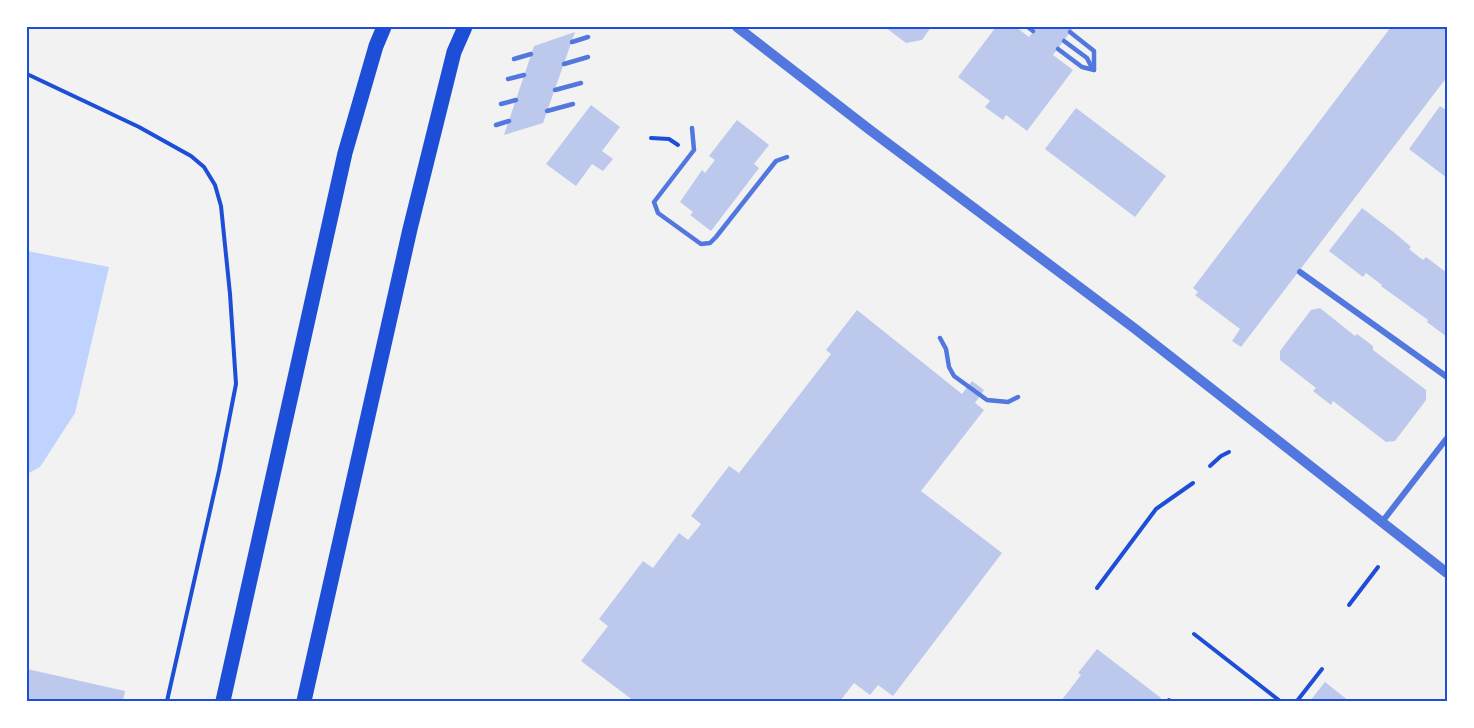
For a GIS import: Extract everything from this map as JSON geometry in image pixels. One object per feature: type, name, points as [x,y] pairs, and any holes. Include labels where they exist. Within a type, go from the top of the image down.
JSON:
[{"type":"main road","points":[[223,701],[345,153],[376,46],[384,27]]},
{"type":"main road","points":[[304,701],[410,230],[452,61],[465,27]]},
{"type":"street","points":[[737,27],[1134,328],[1447,573]]},
{"type":"street","points":[[1300,272],[1447,377]]},
{"type":"street","points":[[1382,522],[1447,438]]},
{"type":"lane","points":[[1028,27],[1034,31]]},
{"type":"lane","points":[[1070,33],[1094,51],[1094,70]]},
{"type":"lane","points":[[572,42],[588,37]]},
{"type":"lane","points":[[1064,41],[1087,58],[1094,70]]},
{"type":"lane","points":[[1058,49],[1082,67],[1094,70]]},
{"type":"lane","points":[[514,59],[531,54]]},
{"type":"lane","points":[[564,63],[588,57]]},
{"type":"lane","points":[[508,80],[524,75]]},
{"type":"lane","points":[[555,90],[581,83]]},
{"type":"lane","points":[[501,104],[516,100]]},
{"type":"lane","points":[[548,111],[573,104]]},
{"type":"lane","points":[[496,125],[509,121]]},
{"type":"lane","points":[[692,128],[694,150],[656,198],[654,205],[658,213],[701,244],[712,241],[776,161],[787,157]]},
{"type":"lane","points":[[939,338],[946,349],[949,367],[954,376],[987,400],[1008,402],[1018,397]]},
{"type":"path","points":[[27,74],[139,127],[190,156],[204,167],[215,186],[221,206],[236,384],[219,471],[167,701]]},
{"type":"path","points":[[651,138],[669,139],[692,153]]},
{"type":"path","points":[[1210,466],[1229,452]]},
{"type":"path","points":[[1097,588],[1156,509],[1193,483]]},
{"type":"path","points":[[1349,605],[1378,567]]},
{"type":"path","points":[[1194,634],[1280,701]]},
{"type":"path","points":[[1297,701],[1322,669]]},
{"type":"water","points":[[27,251],[109,267],[75,413],[40,467],[27,474]]},
{"type":"building","points":[[885,27],[931,27],[922,40],[906,43]]},
{"type":"building","points":[[996,27],[1016,27],[1029,37],[1037,27],[1074,27],[1053,55],[1073,70],[1027,131],[1006,115],[1003,120],[985,107],[990,101],[958,77]]},
{"type":"building","points":[[1391,27],[1447,27],[1447,77],[1241,347],[1232,341],[1240,329],[1195,295],[1198,292],[1193,288]]},
{"type":"building","points":[[575,32],[543,123],[504,135],[534,46]]},
{"type":"building","points":[[591,105],[620,127],[602,151],[613,159],[603,171],[592,164],[576,186],[546,164]]},
{"type":"building","points":[[1440,106],[1447,111],[1447,178],[1409,149]]},
{"type":"building","points":[[1076,108],[1166,176],[1135,217],[1045,149]]},
{"type":"building","points":[[737,120],[769,145],[754,164],[759,168],[711,231],[690,215],[693,212],[680,202],[702,170],[705,173],[715,160],[709,156]]},
{"type":"building","points":[[1362,208],[1396,234],[1423,260],[1426,257],[1447,273],[1447,337],[1366,273],[1363,277],[1329,251]]},
{"type":"building","points":[[1320,308],[1355,336],[1357,334],[1373,346],[1373,350],[1426,390],[1426,400],[1395,441],[1386,442],[1333,401],[1331,405],[1313,391],[1316,388],[1280,360],[1280,351],[1311,310]]},
{"type":"building","points":[[857,310],[962,394],[972,381],[984,390],[975,403],[984,410],[921,491],[1002,553],[893,696],[878,685],[870,695],[854,683],[840,701],[634,701],[581,661],[608,626],[599,619],[643,561],[653,568],[679,533],[688,540],[701,524],[691,516],[729,466],[739,473],[831,354],[826,350]]},
{"type":"building","points":[[1097,649],[1161,698],[1159,701],[1061,701],[1081,675],[1078,673]]},
{"type":"building","points":[[27,669],[125,691],[123,701],[27,701]]},
{"type":"building","points":[[1325,682],[1349,701],[1310,701]]}]
